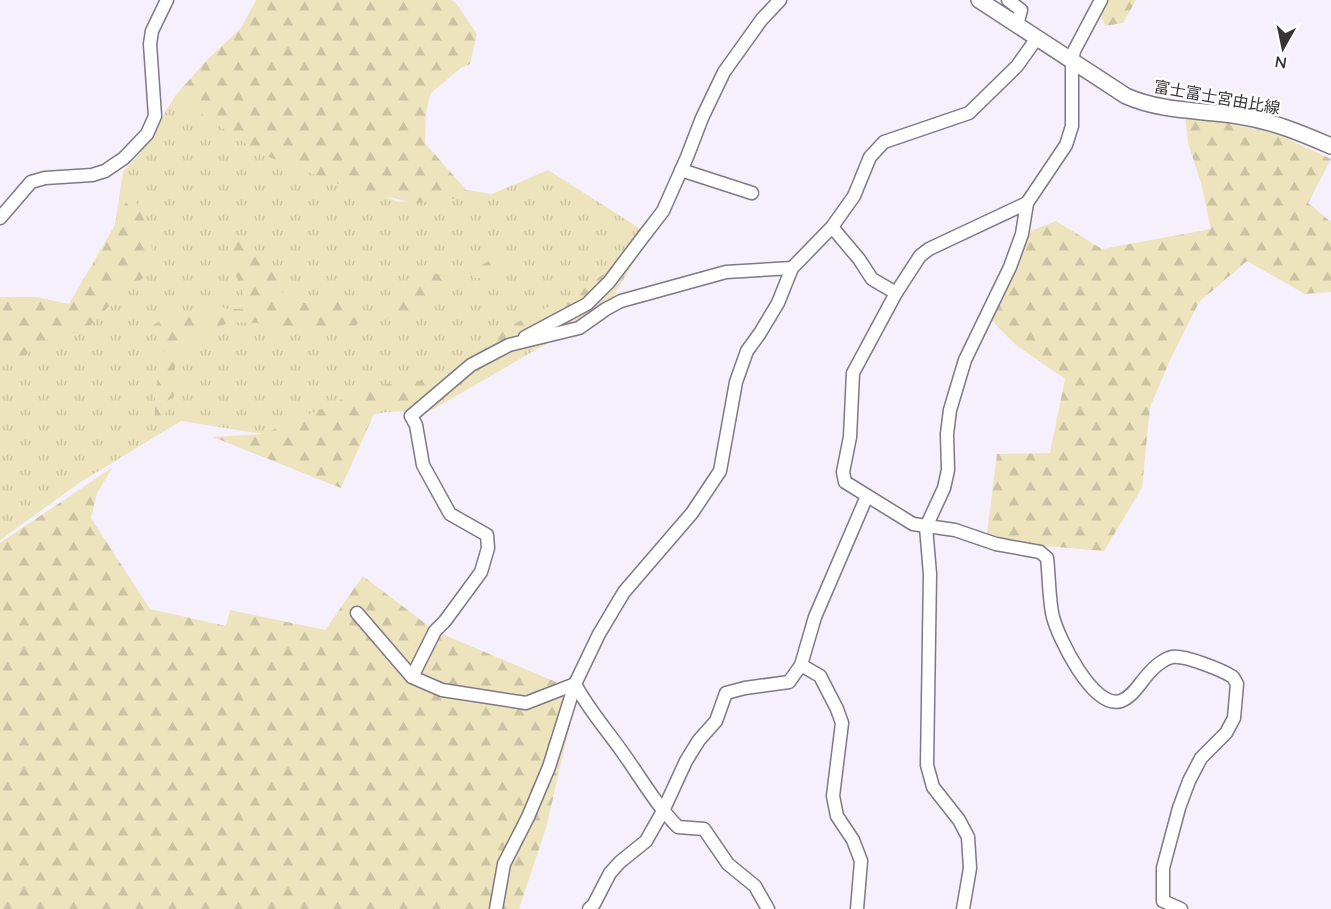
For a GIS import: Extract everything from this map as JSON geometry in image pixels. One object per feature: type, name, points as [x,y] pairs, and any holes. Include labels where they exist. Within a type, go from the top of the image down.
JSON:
[{"type":"main road","name":"富士富士宮由比線","points":[[979,0],[1126,96],[1140,102],[1161,107],[1240,116],[1295,131],[1331,146]]},
{"type":"street","points":[[0,218],[31,182],[45,178],[92,175],[105,171],[124,158],[147,134],[155,116],[150,44],[152,31],[167,0]]},
{"type":"street","points":[[412,677],[435,631],[481,572],[489,548],[487,535],[450,514],[423,465],[416,425],[411,416],[471,365],[587,304],[609,282],[663,211],[724,72],[762,19],[780,0]]},
{"type":"street","points":[[1008,0],[1021,10],[1017,25]]},
{"type":"street","points":[[963,909],[970,868],[968,837],[959,820],[933,787],[927,765],[930,574],[926,527],[944,488],[948,470],[946,434],[950,410],[965,360],[1010,267],[1022,234],[1027,203],[1066,145],[1072,126],[1074,51],[1101,0]]},
{"type":"street","points":[[496,909],[504,864],[528,817],[549,767],[575,684],[599,634],[624,591],[692,513],[720,471],[736,382],[747,351],[778,303],[792,268],[832,227],[854,196],[870,157],[884,142],[969,113],[1017,66],[1037,38]]},
{"type":"street","points":[[681,170],[752,193]]},
{"type":"street","points":[[1027,203],[929,249],[920,256],[896,293],[853,373],[850,437],[843,472],[846,482],[913,524],[955,530],[996,544],[1040,552],[1047,558],[1052,616],[1060,635],[1079,673],[1091,687],[1112,701],[1120,701],[1130,694],[1150,671],[1164,660],[1173,657],[1183,657],[1226,673],[1238,684],[1234,718],[1226,733],[1201,758],[1189,781],[1179,808],[1163,868],[1163,901],[1181,909]]},
{"type":"street","points":[[832,227],[859,259],[872,279],[896,293]]},
{"type":"street","points":[[509,345],[579,328],[621,301],[726,272],[792,268]]},
{"type":"street","points":[[589,909],[610,873],[646,841],[663,812],[686,761],[699,740],[716,721],[726,693],[789,682],[801,664],[815,617],[867,496]]},
{"type":"street","points":[[357,613],[412,677],[442,690],[526,703],[575,684]]},
{"type":"street","points":[[801,664],[820,676],[837,708],[842,723],[833,796],[837,816],[853,840],[861,861],[857,909]]},
{"type":"street","points":[[575,684],[585,703],[663,812],[678,827],[704,829],[728,864],[754,886],[764,907]]},
{"type":"green space","points":[[256,0],[451,0],[456,3],[477,34],[470,64],[461,68],[431,93],[426,112],[425,143],[466,190],[492,194],[417,203],[357,191],[261,154],[175,96],[207,60],[241,28]]},
{"type":"green space","points":[[1107,0],[1136,0],[1123,23],[1105,26],[1100,12]]},
{"type":"green space","points":[[175,96],[247,135],[398,202],[492,194],[548,170],[650,235],[606,309],[432,410],[387,412],[263,434],[181,421],[82,481],[0,540],[0,297],[69,304],[115,225],[123,172],[141,152]]},
{"type":"green space","points":[[1185,115],[1275,133],[1331,159],[1308,203],[1331,222],[1331,292],[1305,294],[1247,261],[1199,302],[1150,407],[1142,488],[1104,551],[986,541],[997,454],[1050,453],[1065,379],[1016,345],[992,321],[1031,231],[1056,221],[1102,249],[1211,229],[1201,183],[1188,143]]},
{"type":"green space","points":[[131,191],[146,224],[152,247],[149,269],[142,279],[120,287],[110,305],[86,330],[48,339],[17,361],[0,362],[0,297],[36,297],[69,304],[85,287]]},
{"type":"green space","points":[[232,235],[280,275],[283,299],[310,304],[328,296],[351,304],[361,319],[350,333],[320,330],[302,332],[256,323],[230,322],[205,328],[189,346],[177,354],[174,397],[166,402],[165,425],[155,425],[156,387],[165,347],[153,325],[169,317],[215,311],[214,304],[228,309],[248,309],[228,248],[228,239]]},
{"type":"green space","points":[[500,253],[507,269],[494,278],[474,278],[467,270],[484,264]]},
{"type":"green space","points":[[617,263],[621,271],[604,300],[475,371],[411,416],[381,398],[341,488],[213,437],[263,434],[335,403],[367,386],[433,380],[502,330],[584,289]]},
{"type":"green space","points":[[428,271],[448,278],[448,293],[403,325],[391,323],[385,314],[386,305],[409,292],[413,276]]},
{"type":"green space","points":[[26,428],[23,438],[0,454],[0,437],[8,432]]},
{"type":"green space","points":[[113,467],[97,493],[91,518],[150,609],[226,626],[230,610],[325,630],[363,576],[435,631],[563,685],[576,699],[546,828],[519,909],[0,909],[0,543]]}]
